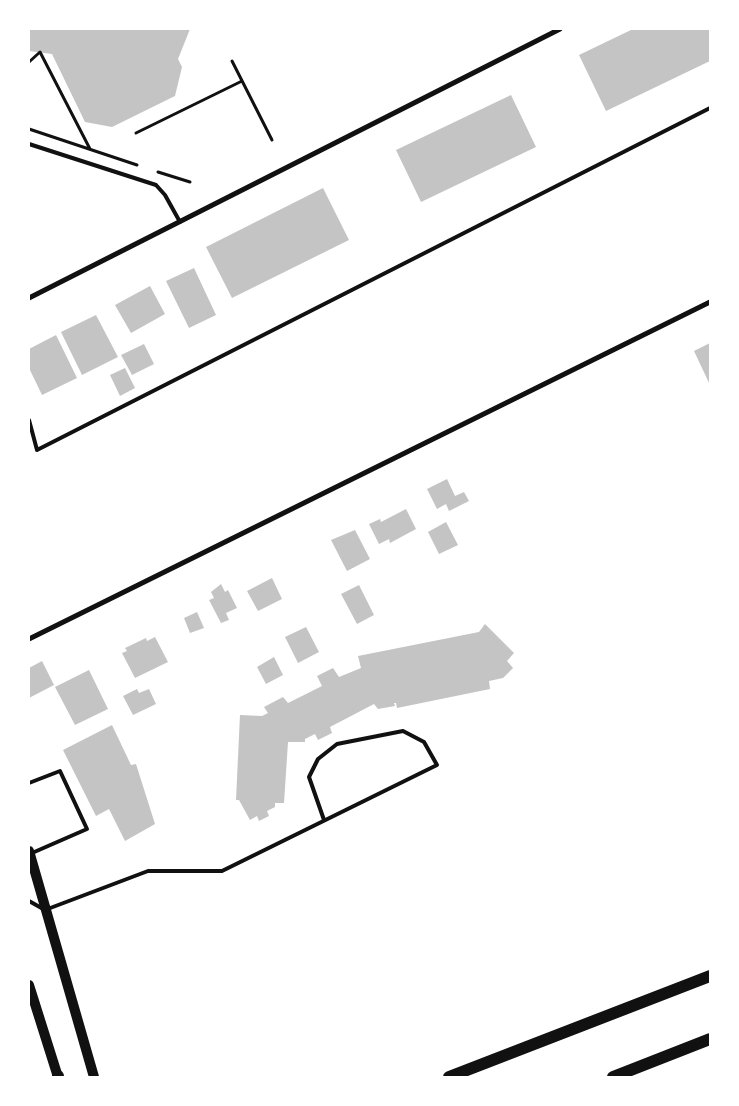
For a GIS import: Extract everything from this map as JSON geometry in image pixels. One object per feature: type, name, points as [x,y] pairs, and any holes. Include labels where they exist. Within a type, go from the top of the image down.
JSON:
[{"type":"main road","points":[[29,852],[94,1077]]},
{"type":"main road","points":[[449,1077],[710,976]]},
{"type":"main road","points":[[29,985],[58,1077]]},
{"type":"main road","points":[[613,1077],[710,1039]]},
{"type":"street","points":[[29,298],[560,29]]},
{"type":"street","points":[[29,639],[710,302]]},
{"type":"lane","points":[[29,420],[37,450],[710,108]]},
{"type":"lane","points":[[29,144],[156,185],[165,195],[180,222]]},
{"type":"lane","points":[[29,902],[45,910],[148,871],[222,871],[437,764],[424,742],[403,731],[337,744],[318,759],[309,777],[324,820]]},
{"type":"lane","points":[[29,783],[60,771],[87,829],[29,852]]},
{"type":"path","points":[[29,62],[40,52],[91,150]]},
{"type":"path","points":[[232,61],[272,140]]},
{"type":"path","points":[[136,133],[242,81]]},
{"type":"path","points":[[29,129],[145,168]]},
{"type":"path","points":[[154,170],[190,182]]},
{"type":"building","points":[[29,29],[190,29],[178,59],[182,67],[175,96],[112,127],[85,122],[52,54],[29,51]]},
{"type":"building","points":[[633,29],[710,29],[710,61],[606,111],[579,55]]},
{"type":"building","points":[[511,95],[536,147],[421,202],[396,150]]},
{"type":"building","points":[[323,188],[349,240],[232,298],[206,247]]},
{"type":"building","points":[[194,268],[216,315],[189,328],[166,281]]},
{"type":"building","points":[[150,286],[165,314],[131,333],[115,305]]},
{"type":"building","points":[[96,315],[118,357],[82,375],[61,332]]},
{"type":"building","points":[[56,335],[77,378],[42,395],[29,368],[29,349]]},
{"type":"building","points":[[710,343],[710,385],[694,351]]},
{"type":"building","points":[[144,344],[154,364],[132,375],[121,355]]},
{"type":"building","points":[[125,368],[135,388],[120,396],[110,375]]},
{"type":"building","points":[[447,479],[455,496],[464,492],[469,501],[449,511],[446,504],[437,509],[427,489]]},
{"type":"building","points":[[406,509],[416,529],[390,543],[389,539],[379,544],[369,524],[380,519],[381,522]]},
{"type":"building","points":[[446,522],[458,545],[439,554],[428,532]]},
{"type":"building","points":[[355,530],[370,559],[347,571],[331,540]]},
{"type":"building","points":[[272,578],[282,599],[258,611],[247,591]]},
{"type":"building","points":[[221,584],[225,592],[228,590],[237,608],[226,613],[229,620],[221,623],[209,600],[214,598],[211,592]]},
{"type":"building","points":[[359,585],[374,615],[357,624],[341,594]]},
{"type":"building","points":[[197,612],[204,628],[190,633],[184,618]]},
{"type":"building","points":[[485,624],[514,653],[507,661],[513,668],[503,678],[489,681],[490,689],[397,708],[396,703],[394,703],[395,706],[378,709],[374,704],[330,727],[332,733],[318,740],[315,734],[305,739],[305,742],[288,742],[284,803],[275,803],[275,807],[267,811],[269,816],[259,821],[257,816],[250,820],[239,800],[236,800],[240,715],[262,716],[268,713],[264,707],[283,697],[288,703],[322,686],[317,676],[333,668],[339,677],[361,668],[358,656],[479,632]]},
{"type":"building","points":[[306,627],[319,652],[298,663],[285,637]]},
{"type":"building","points":[[155,637],[168,662],[135,678],[122,653],[127,651],[125,648],[146,638],[147,641]]},
{"type":"building","points":[[274,657],[283,675],[266,684],[257,667]]},
{"type":"building","points":[[42,661],[54,685],[29,698],[29,668]]},
{"type":"building","points":[[89,670],[108,709],[75,725],[55,687]]},
{"type":"building","points":[[137,689],[139,693],[149,689],[156,704],[133,715],[123,696]]},
{"type":"building","points":[[112,725],[131,765],[136,764],[155,824],[125,841],[109,809],[96,816],[63,750]]}]
